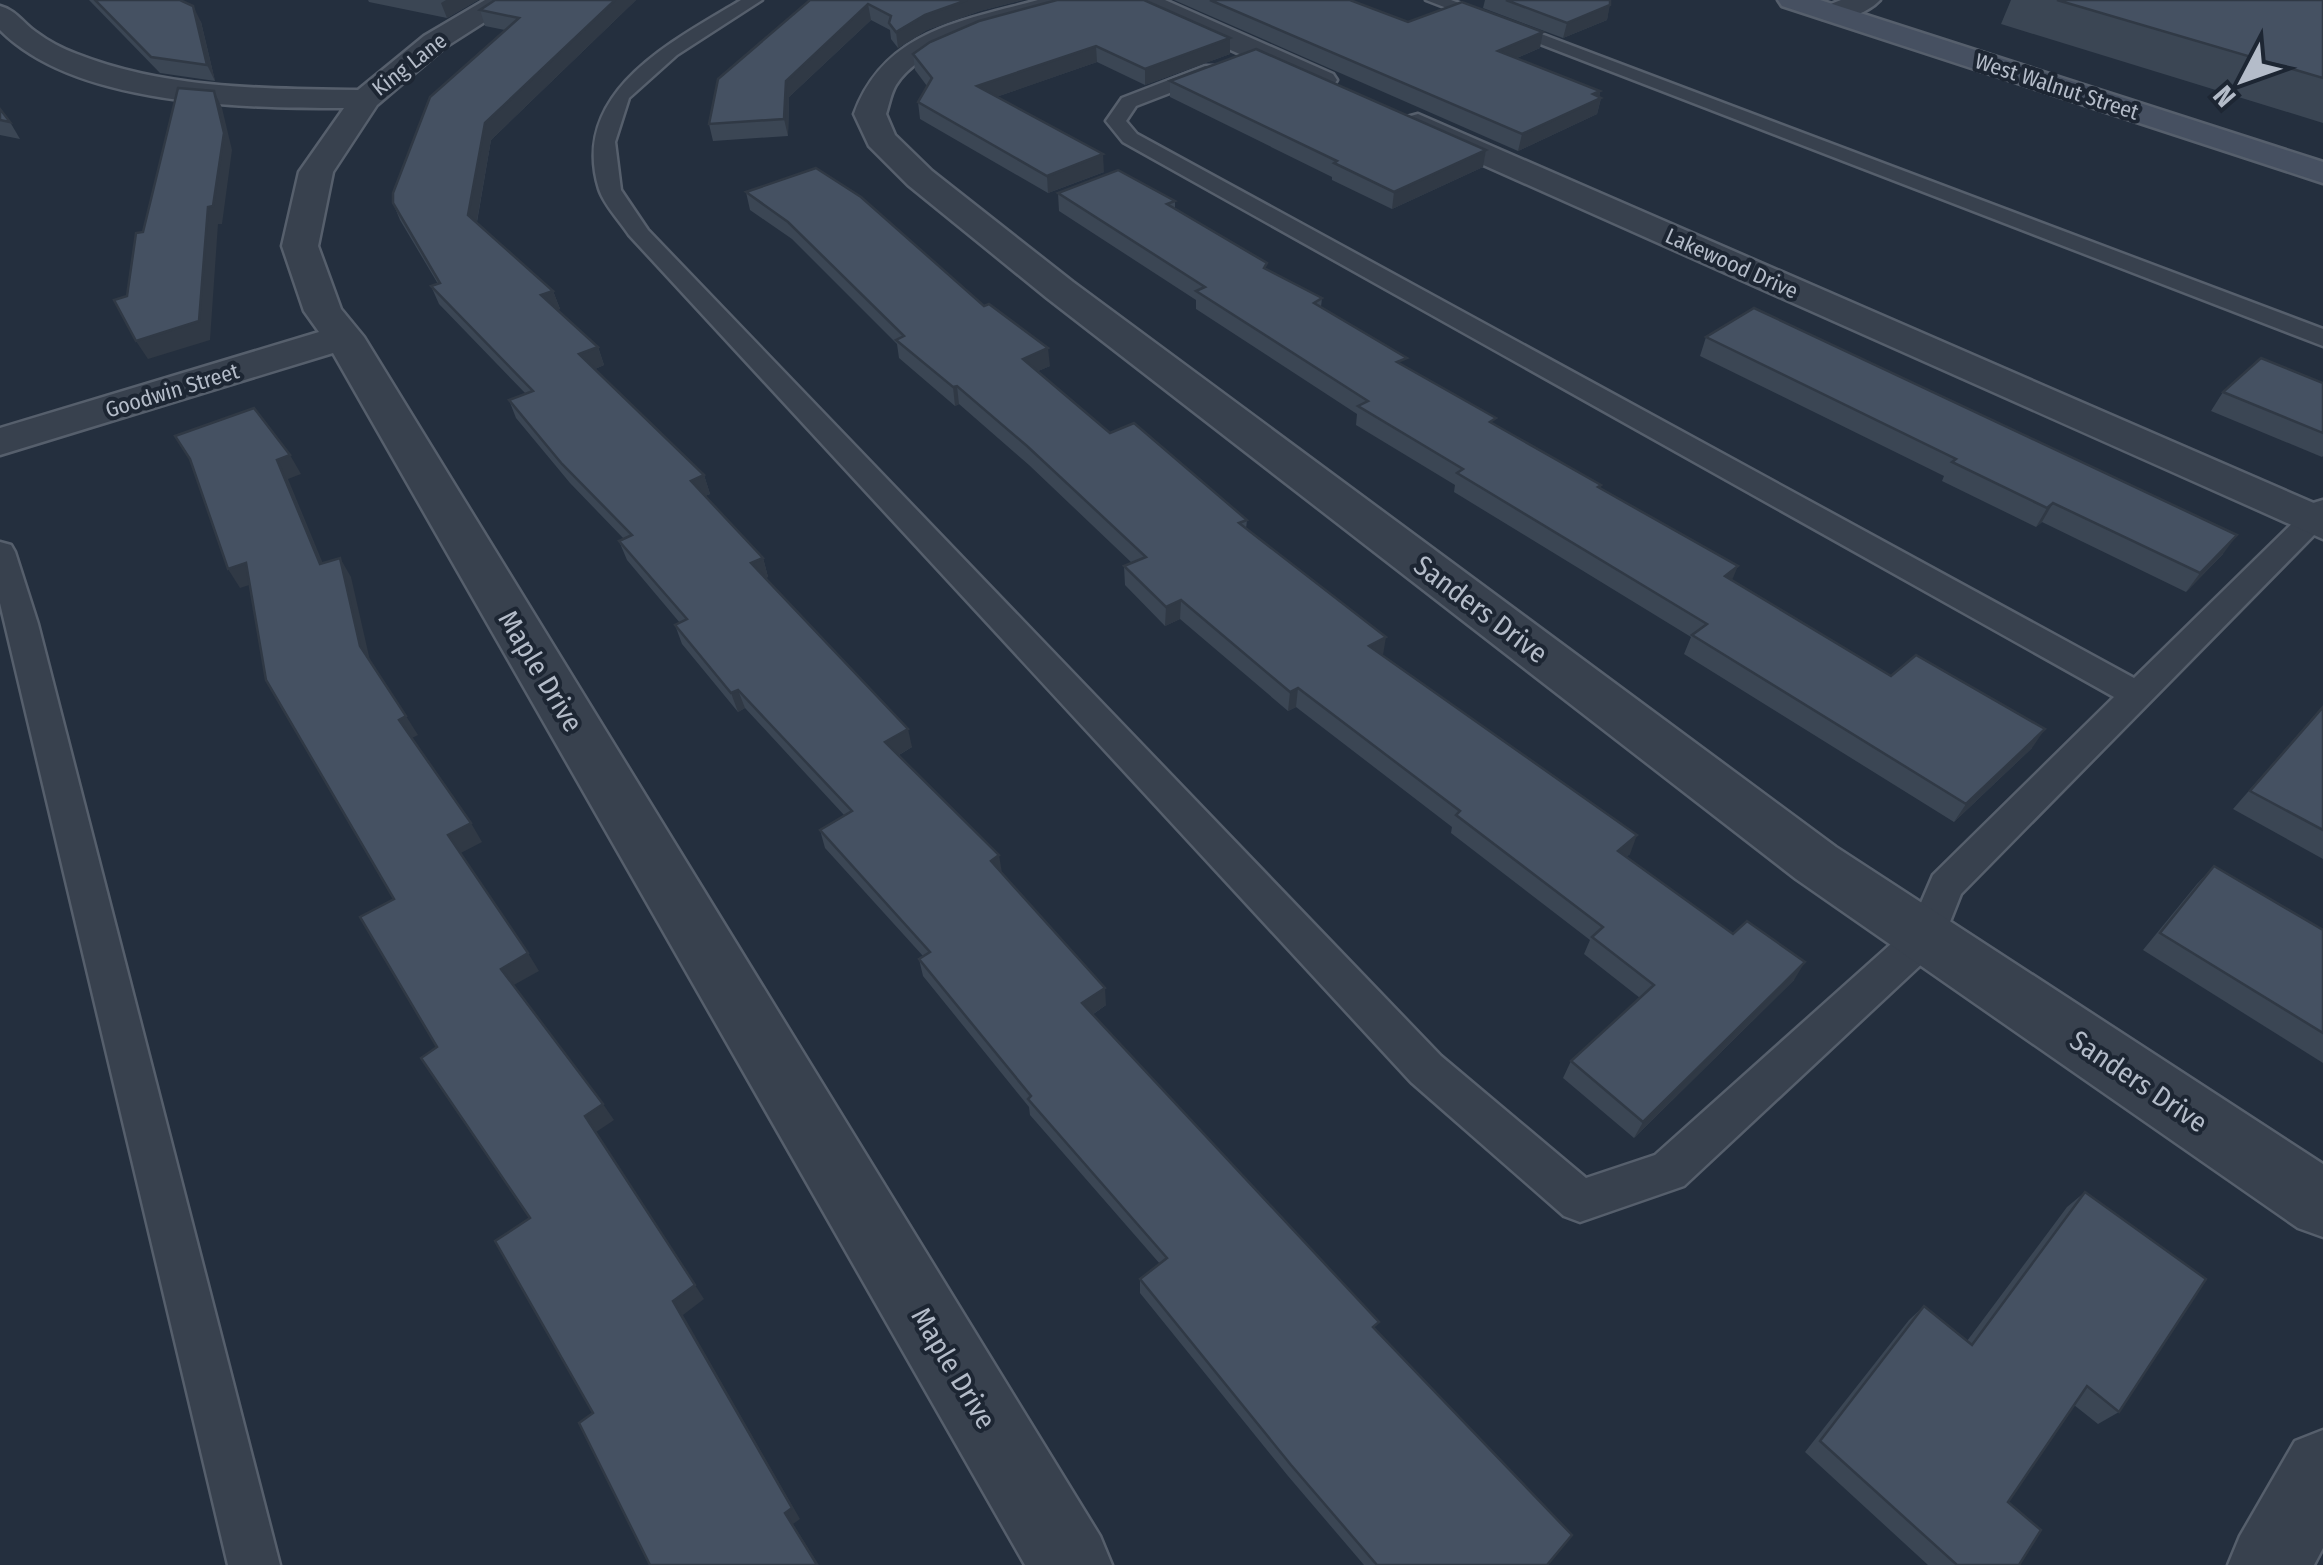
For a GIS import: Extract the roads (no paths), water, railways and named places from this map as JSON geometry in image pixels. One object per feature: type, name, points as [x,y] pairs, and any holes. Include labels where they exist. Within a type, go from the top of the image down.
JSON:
[{"type":"main road","name":"West Walnut Street","points":[[1792,0],[2323,173]]},
{"type":"street","name":"King Lane","points":[[366,99],[434,42],[506,0]]},
{"type":"street","name":"Sanders Drive","points":[[1069,0],[946,38],[908,57],[884,79],[870,114],[881,139],[920,178],[1060,290],[1816,863],[2323,1204]]},
{"type":"street","points":[[1142,0],[1349,92]]},
{"type":"street","points":[[1833,13],[1866,0]]},
{"type":"street","points":[[0,14],[28,40],[81,67],[186,90],[260,99],[366,99]]},
{"type":"street","name":"Maple Drive","points":[[366,99],[316,172],[300,246],[323,311],[344,337],[1071,1565]]},
{"type":"street","name":"Lakewood Drive","points":[[1385,108],[2320,518]]},
{"type":"street","name":"Goodwin Street","points":[[0,442],[344,337]]},
{"type":"street","points":[[2269,1565],[2323,1469]]},
{"type":"lane","points":[[754,0],[670,51],[620,96],[605,142],[610,190],[640,235],[1426,1069],[1580,1200],[1668,1171],[1926,936],[1946,886],[2320,518]]},
{"type":"lane","points":[[1435,0],[2323,338]]},
{"type":"lane","points":[[1260,52],[1129,102],[1116,121],[1130,138],[2137,696]]},
{"type":"lane","points":[[0,552],[22,624],[254,1565]]}]
